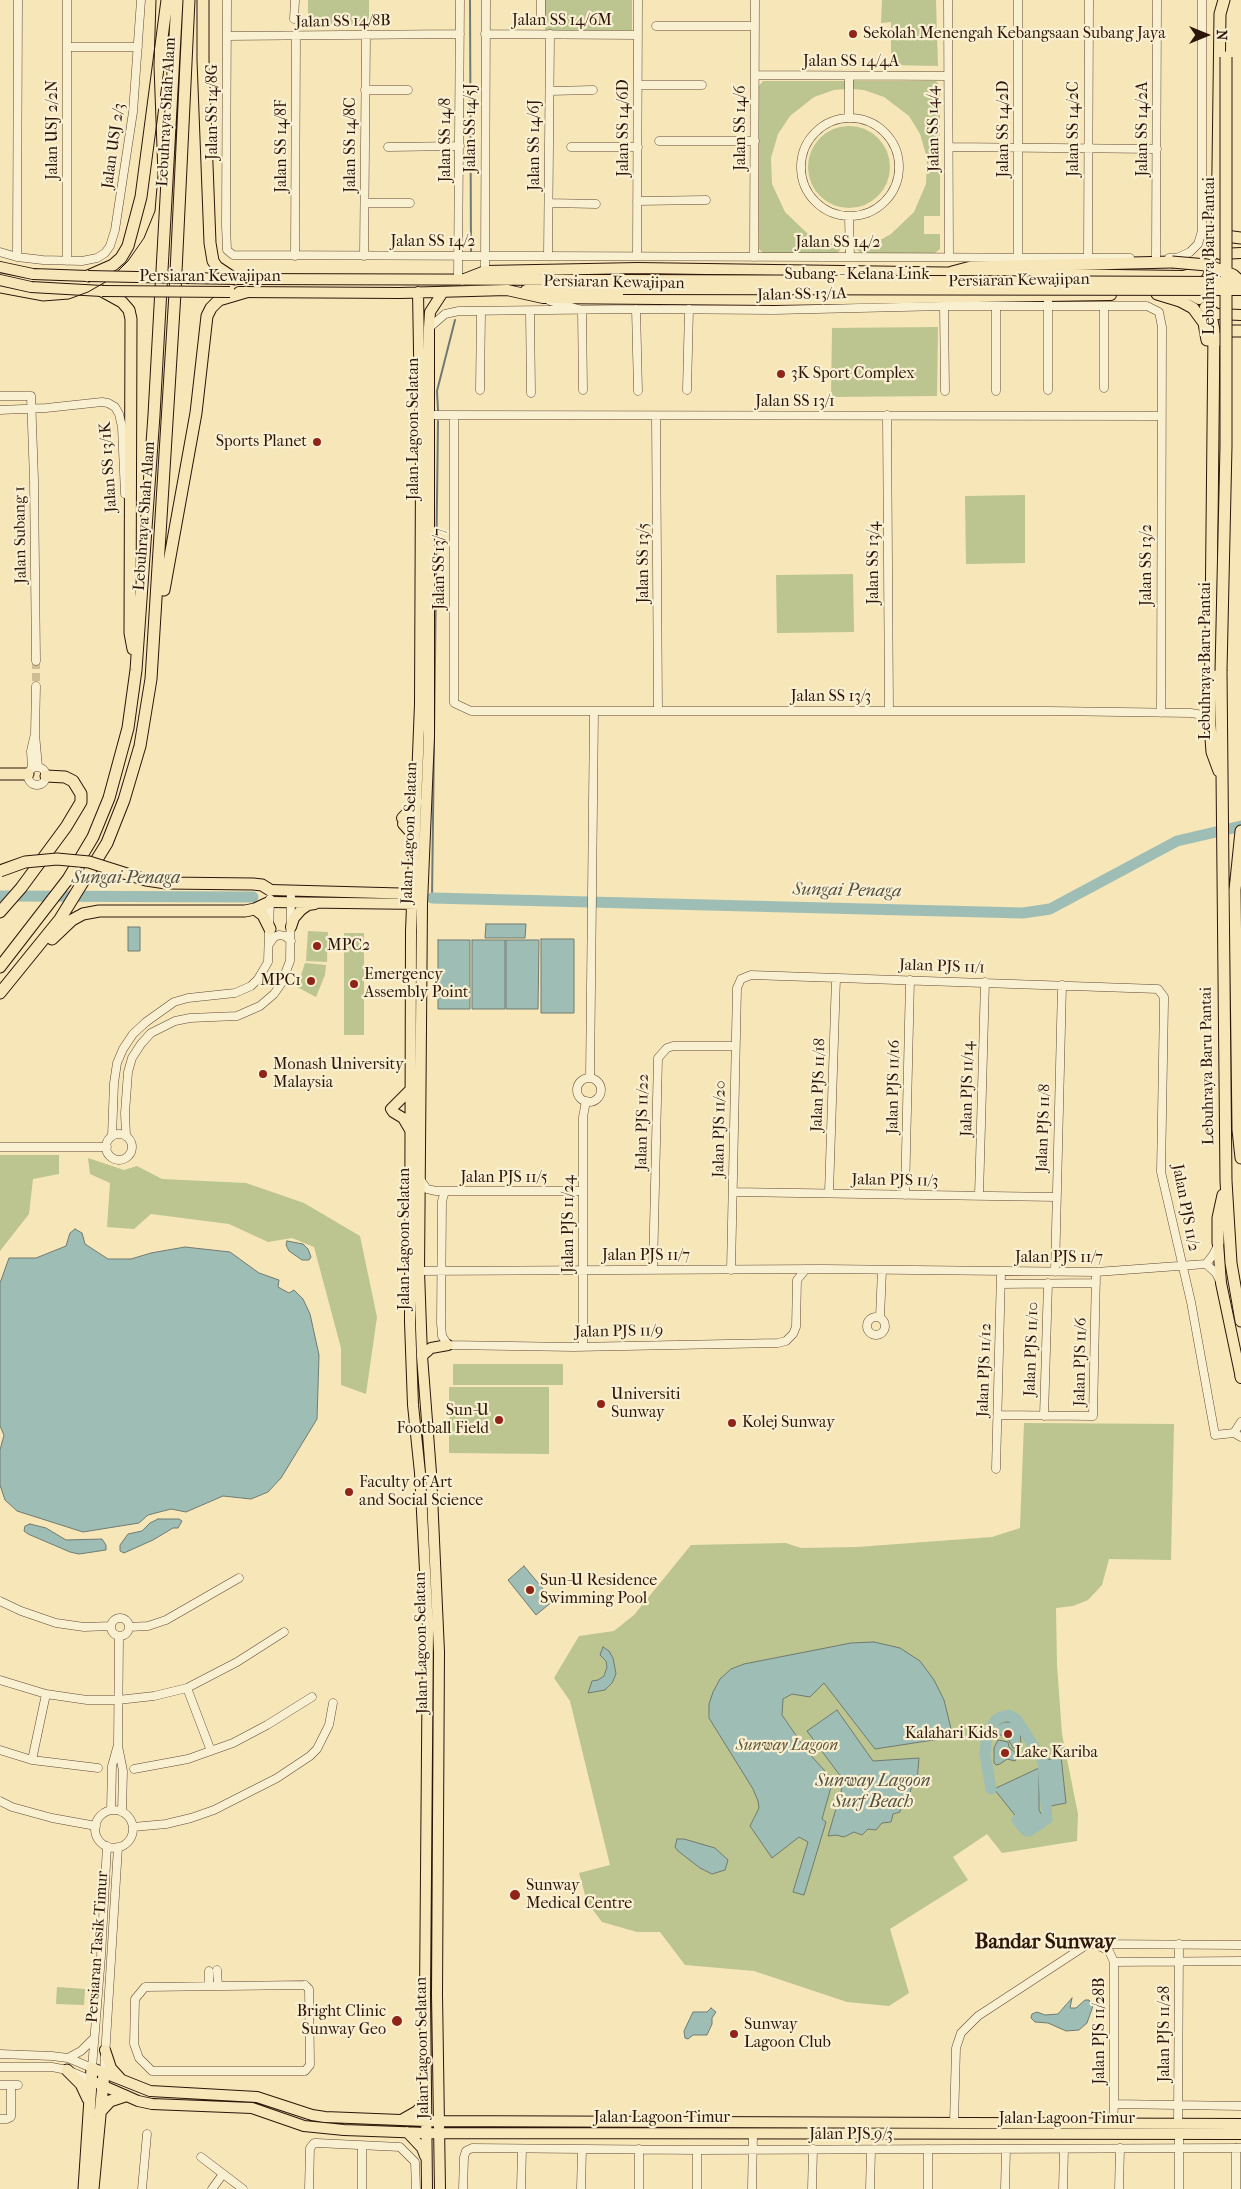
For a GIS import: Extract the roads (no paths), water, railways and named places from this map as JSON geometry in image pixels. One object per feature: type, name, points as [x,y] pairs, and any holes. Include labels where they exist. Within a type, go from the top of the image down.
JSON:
[{"type":"highway","points":[[88,276],[113,265],[121,258],[128,246],[140,197],[167,0]]},
{"type":"highway","name":"Lebuhraya Shah Alam","points":[[0,967],[68,879],[93,837],[109,798],[128,728],[136,670],[154,405],[177,0]]},
{"type":"highway","name":"Lebuhraya Shah Alam","points":[[0,995],[60,919],[107,843],[124,800],[140,746],[151,679],[172,350],[188,0]]},
{"type":"highway","points":[[203,0],[203,60],[210,244],[213,261],[217,267],[235,279]]},
{"type":"highway","points":[[1211,256],[1216,249],[1217,235],[1220,14],[1225,0]]},
{"type":"highway","name":"Lebuhraya Baru Pantai","points":[[1225,0],[1226,446],[1221,670],[1226,1181],[1231,1263],[1241,1320]]},
{"type":"highway","points":[[1217,235],[1241,238]]},
{"type":"highway","points":[[952,272],[971,267],[1092,261],[1192,262],[1216,268],[1233,275],[1241,282]]},
{"type":"highway","points":[[102,291],[122,302],[129,310],[131,319],[130,634],[136,670]]},
{"type":"highway","points":[[151,679],[167,567],[196,413],[207,316],[211,308],[219,300],[246,292]]},
{"type":"highway","points":[[1157,294],[1180,301],[1193,308],[1199,315],[1207,331],[1208,355],[1213,371]]},
{"type":"highway","points":[[1207,308],[1213,325],[1214,352],[1210,724],[1212,752],[1222,780]]},
{"type":"highway","points":[[1214,352],[1224,335],[1230,331],[1241,331]]},
{"type":"highway","points":[[0,774],[33,770]]},
{"type":"highway","points":[[0,912],[34,870],[82,802],[81,794],[73,781],[65,777],[46,776]]},
{"type":"highway","name":"Lebuhraya Baru Pantai","points":[[1241,831],[1236,870],[1239,1038],[1238,1130],[1241,1158]]},
{"type":"highway","points":[[0,871],[25,862],[57,859],[89,862],[146,880],[166,883],[262,885],[270,896],[256,909],[215,912],[99,911],[83,914],[72,920],[58,932],[0,995]]},
{"type":"highway","points":[[256,909],[263,915],[270,930]]},
{"type":"highway","points":[[1218,1243],[1218,1218],[1226,1181]]},
{"type":"highway","points":[[1231,1263],[1241,1274]]},
{"type":"highway","points":[[68,2064],[81,2084],[89,2103]]},
{"type":"highway","points":[[84,2189],[92,2068]]},
{"type":"highway","points":[[93,2189],[104,2073]]},
{"type":"highway","points":[[99,2113],[110,2101],[125,2096]]},
{"type":"main road","points":[[1241,253],[1211,256],[1203,263],[1198,272],[1197,291],[1199,299],[1207,308],[1217,314],[1241,315]]},
{"type":"main road","name":"Persiaran Kewajipan","points":[[0,267],[34,274],[88,276],[460,280],[484,271],[638,268],[1183,276],[1198,272]]},
{"type":"main road","points":[[808,300],[836,295],[842,292],[846,284],[844,277],[835,270]]},
{"type":"main road","name":"Persiaran Kewajipan","points":[[0,280],[31,288],[102,291],[443,292],[507,290],[543,298],[1048,301],[1184,294],[1199,299]]},
{"type":"main road","points":[[460,280],[623,285]]},
{"type":"main road","name":"Subang - Kelana Link","points":[[623,285],[1241,282]]},
{"type":"main road","points":[[507,290],[623,285]]},
{"type":"main road","name":"Subang - Kelana Link","points":[[623,285],[1241,290]]},
{"type":"main road","name":"Jalan Lagoon Selatan","points":[[418,292],[421,476],[420,704],[412,896],[420,1179],[410,1356],[425,1473],[439,1652],[437,1994],[440,2189]]},
{"type":"main road","name":"Jalan Lagoon Selatan","points":[[427,2189],[428,1629],[422,1356],[415,1271],[411,1131],[412,916],[408,909],[412,896],[429,737],[429,328],[430,312],[443,292]]},
{"type":"main road","points":[[415,842],[402,821],[417,802]]},
{"type":"main road","points":[[270,896],[412,896]]},
{"type":"main road","points":[[291,896],[323,902]]},
{"type":"main road","points":[[291,927],[301,910],[308,905],[323,902],[412,896]]},
{"type":"main road","points":[[411,1089],[391,1109],[403,1118],[411,1131]]},
{"type":"main road","points":[[1218,1243],[1221,1283],[1241,1377]]},
{"type":"main road","points":[[422,1356],[431,1348],[448,1344]]},
{"type":"main road","points":[[105,2050],[111,2068],[124,2082]]},
{"type":"main road","name":"Jalan Lagoon Timur","points":[[92,2068],[124,2082],[159,2093],[257,2097],[295,2110],[326,2117],[426,2121],[1113,2123],[1241,2134]]},
{"type":"main road","name":"Jalan Lagoon Timur","points":[[91,2080],[125,2096],[152,2104],[252,2108],[304,2126],[426,2133],[868,2133],[1179,2129],[1241,2124]]},
{"type":"main road","points":[[402,2120],[417,2111],[426,2100]]},
{"type":"main road","points":[[440,2100],[446,2114],[459,2121]]},
{"type":"main road","points":[[868,2122],[868,2133]]},
{"type":"main road","points":[[407,2132],[422,2148],[427,2160]]},
{"type":"main road","points":[[440,2155],[449,2138],[460,2132]]},
{"type":"street","points":[[17,257],[18,0]]},
{"type":"street","name":"Jalan USJ 2/2N","points":[[67,0],[67,261]]},
{"type":"street","name":"Jalan USJ 2/3","points":[[0,252],[17,257],[67,261],[97,258],[105,253],[110,246],[115,230],[128,153],[141,0]]},
{"type":"street","name":"Jalan SS 14/8G","points":[[227,0],[226,225],[229,253]]},
{"type":"street","points":[[294,19],[295,0]]},
{"type":"street","name":"Jalan SS 14/8","points":[[460,0],[460,280]]},
{"type":"street","name":"Jalan SS 14/5J","points":[[484,271],[486,0]]},
{"type":"street","points":[[541,0],[541,15]]},
{"type":"street","name":"Jalan SS 14/6D","points":[[637,256],[638,0]]},
{"type":"street","name":"Jalan SS 14/6","points":[[754,257],[755,0]]},
{"type":"street","name":"Jalan SS 14/4","points":[[948,0],[949,257]]},
{"type":"street","name":"Jalan SS 14/2D","points":[[1018,0],[1018,257]]},
{"type":"street","name":"Jalan SS 14/2C","points":[[1088,0],[1088,148],[1092,261]]},
{"type":"street","name":"Jalan SS 14/2A","points":[[1156,258],[1157,0]]},
{"type":"street","name":"Jalan SS 14/2","points":[[229,253],[233,255],[295,256],[1018,257],[1092,261],[1177,258],[1198,244],[1202,231],[1202,0]]},
{"type":"street","points":[[656,26],[755,26]]},
{"type":"street","name":"Jalan SS 14/8B","points":[[227,36],[460,34]]},
{"type":"street","name":"Jalan SS 14/6M","points":[[486,34],[638,35]]},
{"type":"street","name":"Jalan SS 14/6J","points":[[548,256],[550,34]]},
{"type":"street","name":"Jalan SS 14/8C","points":[[364,256],[366,35]]},
{"type":"street","name":"Jalan SS 14/8F","points":[[295,256],[296,36]]},
{"type":"street","points":[[67,47],[138,46]]},
{"type":"street","name":"Jalan SS 14/4A","points":[[755,75],[948,76]]},
{"type":"street","points":[[849,117],[850,76]]},
{"type":"street","points":[[638,85],[702,85]]},
{"type":"street","points":[[365,90],[408,90]]},
{"type":"street","points":[[550,90],[593,90]]},
{"type":"street","points":[[849,117],[863,119],[876,125],[887,134],[894,146],[899,166],[895,187],[887,200],[876,209],[864,215],[849,217],[831,212],[815,202],[803,180],[801,167],[805,149],[814,133],[830,122],[849,117]]},
{"type":"street","points":[[659,141],[755,141]]},
{"type":"street","points":[[388,147],[460,146]]},
{"type":"street","points":[[571,147],[638,147]]},
{"type":"street","points":[[949,147],[1157,148]]},
{"type":"street","points":[[1202,170],[1218,170]]},
{"type":"street","points":[[637,200],[706,200]]},
{"type":"street","points":[[364,203],[410,203]]},
{"type":"street","points":[[549,204],[596,204]]},
{"type":"street","points":[[849,217],[850,257]]},
{"type":"street","points":[[543,298],[582,310],[583,390]]},
{"type":"street","points":[[1048,301],[1048,390]]},
{"type":"street","name":"Jalan SS 13/1A","points":[[429,328],[445,314],[459,311],[774,310],[996,306],[1048,301],[1104,306],[1147,306],[1158,312],[1162,327],[1161,416]]},
{"type":"street","points":[[944,306],[945,391]]},
{"type":"street","points":[[996,306],[996,391]]},
{"type":"street","points":[[1104,306],[1104,388]]},
{"type":"street","points":[[636,309],[638,391]]},
{"type":"street","points":[[687,390],[690,309]]},
{"type":"street","points":[[480,390],[481,311]]},
{"type":"street","points":[[530,311],[531,393]]},
{"type":"street","name":"Jalan Subang 1","points":[[0,396],[31,396],[36,660]]},
{"type":"street","name":"Jalan SS 13/1K","points":[[0,410],[102,402],[115,407],[122,427],[126,518],[130,552]]},
{"type":"street","name":"Jalan SS 13/1","points":[[430,415],[1161,416]]},
{"type":"street","name":"Jalan SS 13/4","points":[[887,415],[889,711]]},
{"type":"street","name":"Jalan SS 13/7","points":[[454,416],[454,703],[471,710]]},
{"type":"street","name":"Jalan SS 13/5","points":[[656,416],[658,711]]},
{"type":"street","name":"Jalan SS 13/2","points":[[1160,713],[1161,416]]},
{"type":"street","points":[[33,770],[43,769],[46,776],[43,783],[36,785],[30,781],[33,770],[31,751],[35,734],[36,686]]},
{"type":"street","points":[[1191,713],[1202,708],[1210,699]]},
{"type":"street","name":"Jalan SS 13/3","points":[[471,710],[1191,713]]},
{"type":"street","points":[[590,1078],[594,711]]},
{"type":"street","points":[[1191,713],[1206,717],[1210,724]]},
{"type":"street","points":[[107,1147],[112,1136],[117,1064],[123,1049],[133,1034],[146,1022],[174,1002],[188,998],[236,993],[251,986],[258,979],[268,962],[270,896]]},
{"type":"street","points":[[107,1147],[113,1158],[126,1158],[132,1151],[132,1146],[126,1136],[125,1113],[128,1072],[132,1058],[141,1044],[153,1032],[175,1021],[237,1016],[260,1006],[274,994],[286,975],[290,961],[291,896]]},
{"type":"street","points":[[270,943],[279,935],[291,940]]},
{"type":"street","name":"Jalan PJS 11/1","points":[[737,988],[741,979],[751,975],[1153,988]]},
{"type":"street","name":"Jalan PJS 11/18","points":[[829,1194],[836,978]]},
{"type":"street","name":"Jalan PJS 11/16","points":[[906,1195],[910,980]]},
{"type":"street","name":"Jalan PJS 11/14","points":[[979,1196],[985,982]]},
{"type":"street","name":"Jalan PJS 11/8","points":[[1055,1272],[1062,985]]},
{"type":"street","name":"Jalan PJS 11/20","points":[[731,1270],[737,988]]},
{"type":"street","name":"Jalan PJS 11/2","points":[[1153,988],[1161,992],[1164,1002],[1161,1172],[1183,1266],[1216,1435],[1238,1435]]},
{"type":"street","name":"Jalan PJS 11/22","points":[[653,1270],[658,1058],[667,1048],[673,1046],[736,1046]]},
{"type":"street","points":[[590,1078],[597,1081],[601,1092],[594,1101],[586,1101],[579,1097],[577,1090],[582,1080],[590,1078]]},
{"type":"street","name":"Jalan PJS 11/24","points":[[583,1346],[582,1191],[583,1117],[586,1101]]},
{"type":"street","points":[[112,1136],[119,1134],[126,1136]]},
{"type":"street","points":[[0,1147],[107,1147]]},
{"type":"street","points":[[420,1179],[426,1189],[445,1191]]},
{"type":"street","name":"Jalan PJS 11/5","points":[[441,1271],[442,1201],[445,1191],[582,1191]]},
{"type":"street","name":"Jalan PJS 11/3","points":[[733,1192],[1056,1197]]},
{"type":"street","points":[[1218,1243],[1214,1256],[1206,1264],[1216,1273],[1221,1283]]},
{"type":"street","name":"Jalan PJS 11/7","points":[[415,1271],[806,1269],[1096,1272],[1206,1264]]},
{"type":"street","points":[[786,1270],[797,1282],[806,1269]]},
{"type":"street","points":[[880,1317],[882,1270]]},
{"type":"street","points":[[441,1271],[441,1330],[444,1341],[448,1344]]},
{"type":"street","name":"Jalan PJS 11/12","points":[[996,1468],[1001,1272]]},
{"type":"street","name":"Jalan PJS 11/6","points":[[998,1415],[1094,1416],[1096,1272]]},
{"type":"street","name":"Jalan PJS 11/9","points":[[448,1344],[583,1346],[770,1344],[786,1341],[793,1334],[796,1327],[797,1282]]},
{"type":"street","name":"Jalan PJS 11/10","points":[[1044,1416],[1048,1283]]},
{"type":"street","name":"Jalan PJS 11/7","points":[[1001,1284],[1096,1283]]},
{"type":"street","points":[[1238,1435],[1241,1422]]},
{"type":"street","points":[[129,1627],[148,1626],[166,1620],[239,1578]]},
{"type":"street","points":[[0,1601],[21,1611],[56,1623],[84,1627],[111,1626]]},
{"type":"street","points":[[119,1618],[125,1620],[129,1627],[125,1634],[119,1636],[113,1633],[111,1626],[113,1621],[119,1618]]},
{"type":"street","points":[[0,1680],[46,1694],[87,1700],[118,1700],[154,1696],[187,1688],[238,1662],[284,1632]]},
{"type":"street","points":[[119,1636],[118,1746],[122,1771],[122,1812]]},
{"type":"street","points":[[187,1688],[211,1751]]},
{"type":"street","points":[[32,1760],[46,1694]]},
{"type":"street","points":[[134,1769],[188,1759],[233,1743],[267,1725],[312,1697]]},
{"type":"street","points":[[133,1827],[166,1824],[191,1818],[214,1810],[278,1778],[310,1756],[316,1749],[329,1725],[333,1703]]},
{"type":"street","points":[[111,1810],[112,1766],[118,1746]]},
{"type":"street","points":[[0,1750],[32,1760],[98,1768]]},
{"type":"street","points":[[0,1800],[12,1807],[52,1818],[96,1826]]},
{"type":"street","points":[[111,1810],[122,1812],[129,1818],[133,1827],[128,1842],[118,1847],[106,1846],[99,1840],[96,1826],[100,1816],[111,1810]]},
{"type":"street","name":"Persiaran Tasik Timur","points":[[92,2068],[101,1956],[106,1846]]},
{"type":"street","name":"Persiaran Tasik Timur","points":[[104,2073],[118,1847]]},
{"type":"street","points":[[1090,1944],[1106,1949],[1112,1954],[1114,1962]]},
{"type":"street","points":[[954,2123],[956,2048],[961,2033],[978,2016],[1090,1944],[1241,1945]]},
{"type":"street","name":"Jalan PJS 11/28","points":[[1179,1944],[1179,2189]]},
{"type":"street","name":"Jalan PJS 11/28B","points":[[1113,2123],[1114,1962],[1241,1961]]},
{"type":"street","points":[[209,1986],[213,1971],[218,1986]]},
{"type":"street","points":[[305,1985],[309,1989],[310,2008],[310,2065],[305,2071],[152,2071],[139,2058],[134,2044],[135,1999],[145,1987],[218,1986],[305,1985]]},
{"type":"street","points":[[0,2066],[52,2067],[68,2064],[94,2038]]},
{"type":"street","points":[[0,2054],[92,2068]]},
{"type":"street","points":[[68,2064],[91,2080]]},
{"type":"street","points":[[0,2085],[14,2085],[11,2117],[0,2120]]},
{"type":"street","name":"Jalan PJS 11/28B","points":[[1114,2104],[1241,2106]]},
{"type":"street","points":[[752,2189],[753,2133]]},
{"type":"street","points":[[142,2189],[147,2134]]},
{"type":"street","points":[[309,2189],[310,2148],[314,2143],[394,2147],[404,2150],[415,2162],[416,2189]]},
{"type":"street","points":[[362,2146],[362,2189]]},
{"type":"street","name":"Jalan PJS 9/3","points":[[463,2189],[464,2157],[466,2151],[472,2148],[871,2150],[1239,2148]]},
{"type":"street","points":[[1119,2189],[1120,2148]]},
{"type":"street","points":[[1236,2189],[1239,2148]]},
{"type":"street","points":[[521,2189],[522,2149]]},
{"type":"street","points":[[581,2189],[582,2149]]},
{"type":"street","points":[[639,2149],[639,2189]]},
{"type":"street","points":[[812,2189],[813,2149]]},
{"type":"street","points":[[928,2149],[928,2189]]},
{"type":"street","points":[[1005,2189],[1006,2149]]},
{"type":"street","points":[[1063,2189],[1064,2149]]},
{"type":"street","points":[[697,2150],[697,2189]]},
{"type":"street","points":[[870,2189],[871,2150]]},
{"type":"street","points":[[201,2156],[243,2189]]},
{"type":"street","points":[[212,2189],[223,2174]]},
{"type":"water","points":[[486,924],[526,924],[525,938],[485,938]]},
{"type":"water","points":[[128,927],[140,927],[140,951],[128,951]]},
{"type":"water","points":[[541,939],[574,939],[574,1013],[541,1013]]},
{"type":"water","points":[[438,940],[470,940],[470,1009],[438,1009]]},
{"type":"water","points":[[472,940],[505,940],[505,1009],[472,1009]]},
{"type":"water","points":[[506,940],[539,940],[538,1009],[506,1009]]},
{"type":"water","points":[[75,1229],[82,1233],[85,1244],[108,1259],[131,1259],[151,1253],[185,1247],[230,1252],[259,1273],[279,1280],[278,1287],[289,1293],[294,1290],[303,1299],[310,1314],[319,1355],[317,1419],[281,1478],[268,1492],[251,1499],[223,1496],[186,1512],[171,1509],[148,1515],[139,1523],[83,1532],[17,1511],[5,1500],[0,1485],[0,1450],[4,1435],[0,1426],[0,1283],[9,1258],[36,1258],[66,1246],[70,1233]]},
{"type":"water","points":[[287,1241],[303,1244],[308,1249],[311,1257],[309,1260],[302,1260],[289,1251],[286,1245]]},
{"type":"water","points":[[158,1519],[179,1519],[182,1521],[178,1528],[173,1528],[153,1540],[124,1553],[120,1551],[120,1545],[128,1534],[142,1531],[150,1523]]},
{"type":"water","points":[[30,1524],[46,1528],[66,1540],[102,1539],[106,1545],[106,1550],[79,1554],[70,1552],[28,1534],[24,1531],[25,1526]]},
{"type":"water","name":"Sun-U Residence Swimming Pool","points":[[524,1566],[553,1601],[536,1615],[508,1580]]},
{"type":"water","points":[[874,1642],[900,1648],[920,1661],[934,1680],[944,1700],[953,1737],[875,1749],[824,1683],[810,1697],[792,1694],[783,1699],[782,1715],[806,1750],[833,1780],[822,1819],[826,1822],[804,1895],[793,1892],[808,1842],[799,1837],[772,1858],[750,1826],[759,1808],[758,1801],[753,1789],[709,1718],[709,1704],[720,1679],[731,1669],[744,1664],[851,1643]]},
{"type":"water","points":[[603,1647],[609,1651],[613,1658],[616,1674],[612,1683],[605,1690],[588,1693],[592,1681],[604,1676],[607,1667],[606,1661],[600,1655]]},
{"type":"water","name":"Sunway Lagoon Surf Beach","points":[[837,1710],[873,1761],[919,1758],[917,1781],[911,1788],[909,1799],[901,1805],[900,1812],[893,1814],[891,1822],[882,1823],[876,1830],[868,1829],[862,1835],[854,1832],[844,1837],[828,1836],[844,1781],[807,1731]]},
{"type":"water","name":"Kalahari Kids","points":[[1003,1722],[1013,1722],[1017,1725],[1020,1730],[1021,1744],[1019,1747],[1013,1748],[1006,1735],[998,1735],[996,1727]]},
{"type":"water","name":"Lake Kariba","points":[[998,1740],[1008,1742],[1009,1747],[1018,1755],[1015,1761],[1007,1759],[1000,1764],[996,1765],[994,1763],[994,1748]]},
{"type":"water","points":[[1061,1756],[1066,1803],[1045,1807],[1043,1761]]},
{"type":"water","points":[[1039,1768],[1039,1810],[1044,1819],[1026,1829],[994,1789]]},
{"type":"water","points":[[677,1839],[684,1839],[715,1848],[728,1860],[725,1870],[712,1874],[700,1868],[678,1851],[675,1847]]},
{"type":"water","points":[[1072,1998],[1070,2008],[1076,2008],[1085,2000],[1089,2000],[1093,2006],[1087,2023],[1079,2030],[1066,2031],[1048,2023],[1035,2022],[1031,2018],[1032,2014],[1037,2012],[1045,2015],[1058,2014]]},
{"type":"water","points":[[711,2008],[716,2012],[712,2018],[712,2024],[707,2035],[693,2035],[688,2039],[685,2038],[684,2031],[693,2012],[707,2012]]},
{"type":"waterway","points":[[470,0],[471,251]]},
{"type":"waterway","points":[[438,410],[437,391],[455,320]]},
{"type":"waterway","points":[[432,898],[438,421]]},
{"type":"waterway","name":"Sungai Penaga","points":[[432,898],[1023,913],[1050,909],[1177,841],[1241,826]]},
{"type":"waterway","name":"Sungai Penaga","points":[[0,896],[253,897]]},
{"type":"waterway","points":[[991,1789],[985,1754],[987,1733],[996,1720],[1009,1715],[1017,1720],[1043,1761],[1047,1819],[1029,1831],[1026,1831],[1017,1820]]},
{"type":"tunnel","points":[[36,661],[36,686]]},
{"type":"tram line","points":[[0,293],[43,301],[69,299],[88,292],[109,280],[128,261],[144,238],[155,211],[158,175],[154,66],[156,0]]},
{"type":"place","name":"Sekolah Menengah Kebangsaan Subang Jaya","points":[[853,34]]},
{"type":"place","name":"3K Sport Complex","points":[[781,374]]},
{"type":"place","name":"Sports Planet","points":[[317,442]]},
{"type":"place","name":"MPC2","points":[[317,946]]},
{"type":"place","name":"MPC1","points":[[311,981]]},
{"type":"place","name":"Emergency Assembly Point","points":[[354,984]]},
{"type":"place","name":"Monash University Malaysia","points":[[263,1074]]},
{"type":"place","name":"Universiti Sunway","points":[[601,1404]]},
{"type":"place","name":"Sun-U Football Field","points":[[499,1420]]},
{"type":"place","name":"Kolej Sunway","points":[[732,1423]]},
{"type":"place","name":"Faculty of Art and Social Science","points":[[349,1492]]},
{"type":"place","name":"Sun-U Residence Swimming Pool","points":[[530,1590]]},
{"type":"place","name":"Kalahari Kids","points":[[1008,1734]]},
{"type":"place","name":"Lake Kariba","points":[[1005,1753]]},
{"type":"place","name":"Sunway Medical Centre","points":[[515,1895]]},
{"type":"place","name":"Bright Clinic Sunway Geo","points":[[397,2021]]},
{"type":"place","name":"Sunway Lagoon Club","points":[[734,2034]]},
{"type":"district","name":"Bandar Sunway","points":[[1045,1943]]},
{"type":"park label","name":"Sunway Lagoon","points":[[787,1746]]}]
